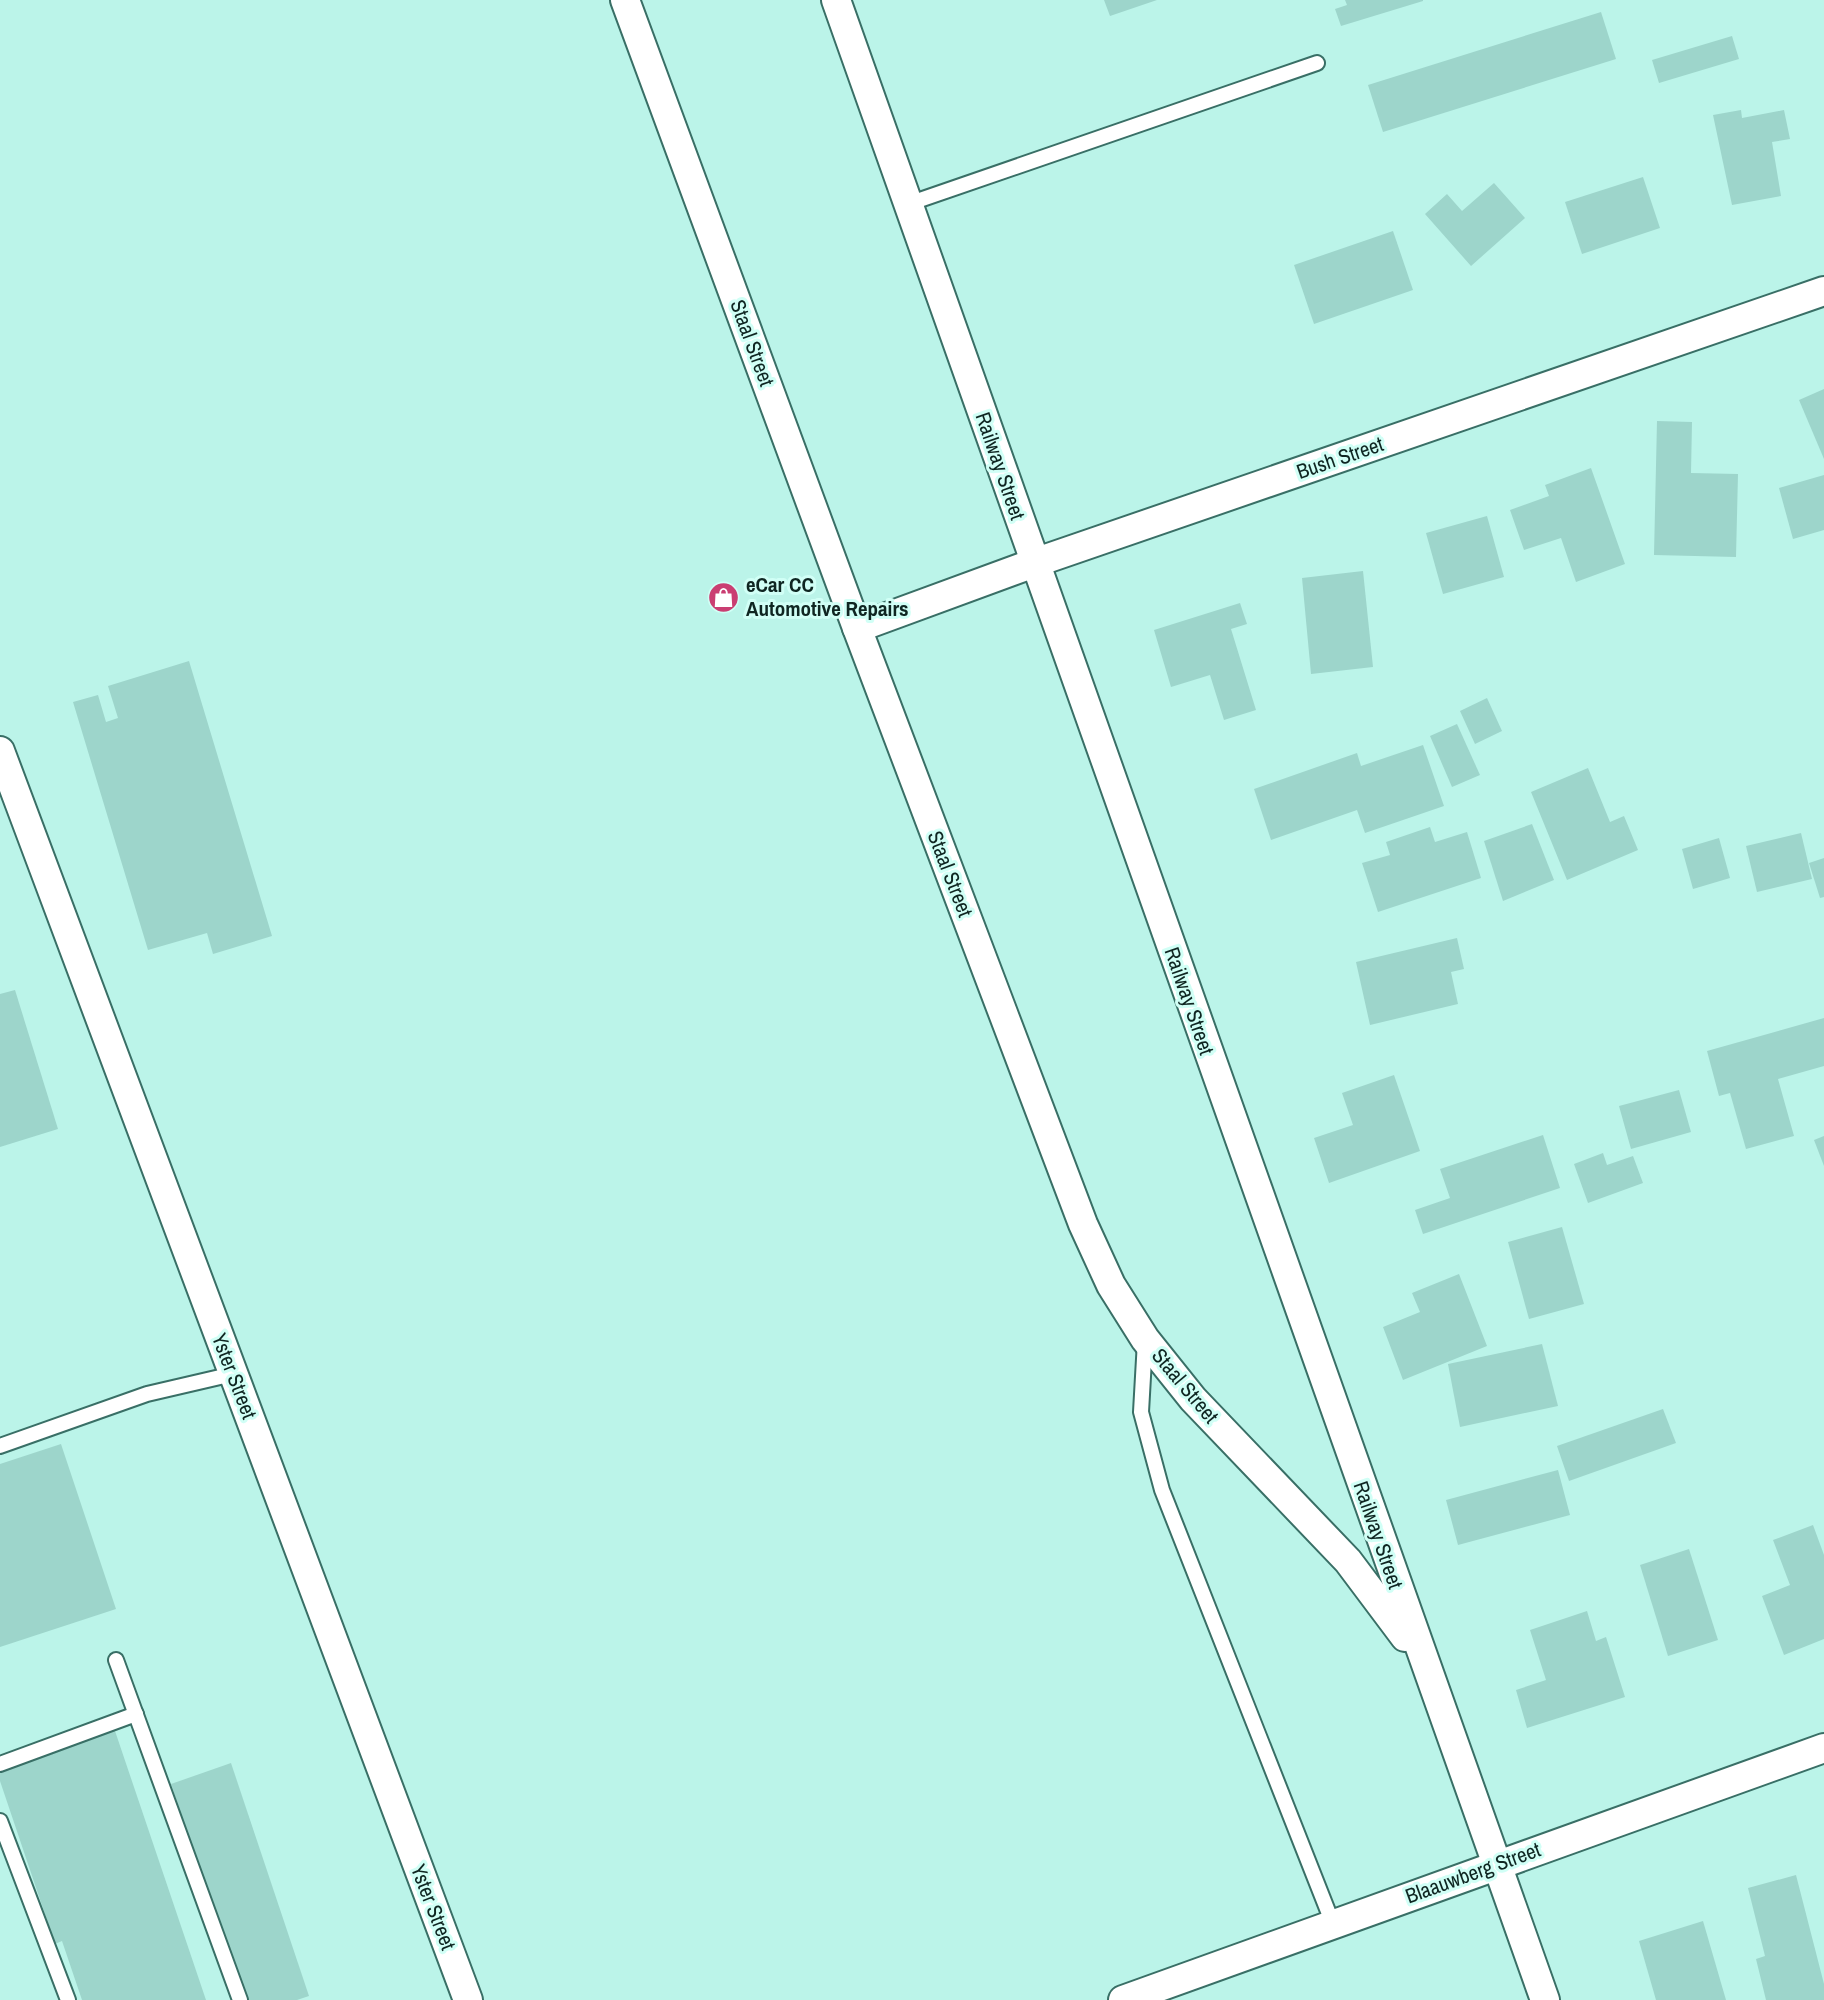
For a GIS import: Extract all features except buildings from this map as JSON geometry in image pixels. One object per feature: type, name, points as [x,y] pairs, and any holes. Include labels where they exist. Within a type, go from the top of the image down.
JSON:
[{"type":"street","name":"Staal Street","points":[[625,0],[857,628],[1083,1224],[1111,1285],[1145,1339],[1193,1399],[1348,1561],[1423,1662]]},
{"type":"street","name":"Railway Street","points":[[836,0],[1545,2000]]},
{"type":"street","name":"Bush Street","points":[[857,628],[1034,563],[1824,291]]},
{"type":"street","name":"Yster Street","points":[[0,751],[468,2000]]},
{"type":"street","name":"Blaauwberg Street","points":[[1123,2000],[1824,1748]]},
{"type":"lane","points":[[908,204],[1317,63]]},
{"type":"lane","points":[[1145,1339],[1141,1412],[1162,1490],[1333,1924]]},
{"type":"lane","points":[[0,1446],[147,1394],[233,1374]]},
{"type":"lane","points":[[116,1660],[240,2000]]},
{"type":"lane","points":[[0,1764],[136,1714]]},
{"type":"lane","points":[[0,1821],[68,2000]]},
{"type":"place","name":"eCar CC Automotive Repairs","points":[[723,597]]}]
